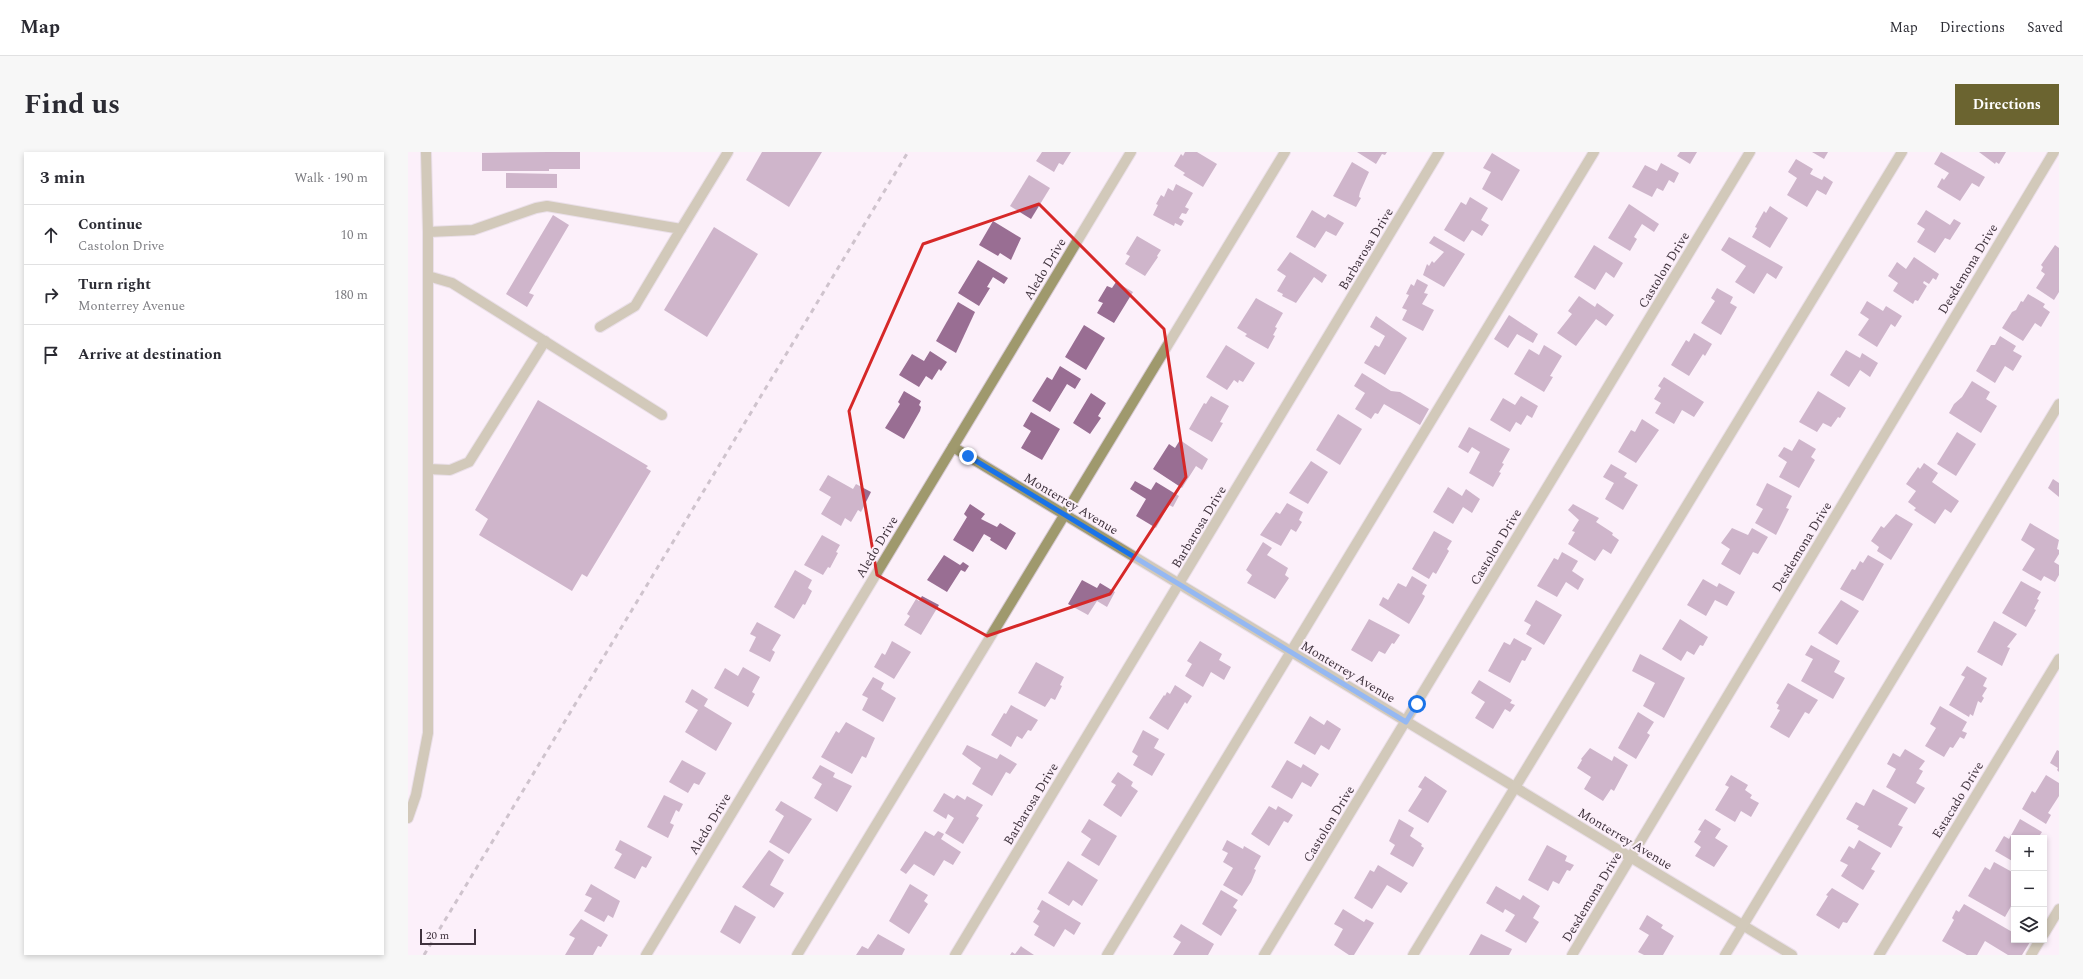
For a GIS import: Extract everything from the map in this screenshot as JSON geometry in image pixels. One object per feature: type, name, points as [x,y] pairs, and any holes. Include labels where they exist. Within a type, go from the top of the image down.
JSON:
[{"type":"street","points":[[408,818],[417,789],[428,733],[428,232],[426,152]]},
{"type":"street","points":[[600,327],[635,306],[728,152]]},
{"type":"street","name":"Aledo Drive","points":[[646,955],[1131,152]]},
{"type":"street","points":[[797,955],[1285,152]]},
{"type":"street","name":"Barbarosa Drive","points":[[955,955],[1439,152]]},
{"type":"street","points":[[1107,955],[1594,152]]},
{"type":"street","name":"Castolon Drive","points":[[1264,955],[1750,152]]},
{"type":"street","points":[[1413,955],[1902,152]]},
{"type":"street","name":"Desdemona Drive","points":[[1572,955],[2054,152]]},
{"type":"street","points":[[428,232],[473,230],[536,208],[547,206],[681,229]]},
{"type":"street","points":[[428,276],[452,283],[662,415]]},
{"type":"street","points":[[428,469],[450,470],[469,462],[545,341]]},
{"type":"street","points":[[1725,955],[2059,404]]},
{"type":"street","name":"Monterrey Avenue","points":[[953,447],[1792,955]]},
{"type":"street","name":"Estacado Drive","points":[[1879,955],[2059,659]]},
{"type":"street","points":[[2047,929],[2059,909]]},
{"type":"street","points":[[2031,955],[2038,943]]},
{"type":"highlighted area","points":[[1039,204],[1164,329],[1186,477],[1110,594],[987,636],[877,575],[849,411],[923,244]]},
{"type":"building","points":[[580,152],[580,169],[549,169],[549,171],[482,171],[482,153]]},
{"type":"building","points":[[762,152],[822,152],[789,207],[746,180]]},
{"type":"building","points":[[1042,152],[1071,152],[1063,165],[1059,163],[1054,172],[1036,161]]},
{"type":"building","points":[[1185,152],[1197,152],[1217,164],[1203,187],[1183,175],[1185,173],[1174,166],[1181,154],[1183,156]]},
{"type":"building","points":[[1357,152],[1387,152],[1385,155],[1382,154],[1376,164]]},
{"type":"building","points":[[1680,152],[1697,152],[1690,164],[1677,156]]},
{"type":"building","points":[[1812,152],[1828,152],[1824,159]]},
{"type":"building","points":[[1941,152],[1985,177],[1979,187],[1972,183],[1960,201],[1937,187],[1942,178],[1944,180],[1949,173],[1934,164]]},
{"type":"building","points":[[1979,152],[2006,152],[1999,164],[1996,162],[1995,164]]},
{"type":"building","points":[[1492,153],[1520,170],[1502,201],[1482,189],[1491,172],[1483,168]]},
{"type":"building","points":[[1796,159],[1813,169],[1810,174],[1822,180],[1824,176],[1833,182],[1826,195],[1817,190],[1807,207],[1787,195],[1797,178],[1788,172]]},
{"type":"building","points":[[1352,162],[1369,172],[1360,192],[1359,197],[1361,198],[1356,207],[1333,196]]},
{"type":"building","points":[[1661,163],[1679,173],[1674,183],[1669,180],[1663,191],[1657,188],[1652,197],[1632,187],[1645,165],[1657,171]]},
{"type":"building","points":[[506,173],[557,174],[557,188],[506,188]]},
{"type":"building","points":[[1029,175],[1050,188],[1031,219],[1010,206]]},
{"type":"building","points":[[1176,184],[1193,193],[1185,207],[1189,209],[1186,214],[1182,213],[1179,218],[1184,221],[1181,226],[1175,223],[1174,226],[1153,215],[1158,205],[1156,204],[1161,195],[1164,197],[1168,188],[1173,191]]},
{"type":"building","points":[[1470,197],[1488,208],[1481,220],[1489,225],[1482,236],[1472,230],[1464,242],[1444,230],[1461,202],[1466,205]]},
{"type":"building","points":[[1629,204],[1659,224],[1654,232],[1642,224],[1634,237],[1637,239],[1630,251],[1608,238]]},
{"type":"building","points":[[1770,206],[1788,218],[1770,248],[1752,237],[1757,228],[1755,227],[1764,211],[1766,213]]},
{"type":"building","points":[[1312,210],[1325,218],[1328,214],[1344,223],[1336,236],[1326,231],[1315,248],[1296,237]]},
{"type":"building","points":[[1926,210],[1950,225],[1954,219],[1961,223],[1950,240],[1945,238],[1935,253],[1917,242],[1925,229],[1917,224]]},
{"type":"building","points":[[553,215],[569,225],[529,293],[534,295],[527,307],[506,294]]},
{"type":"building","points":[[993,221],[1021,238],[1011,260],[1000,253],[998,256],[979,245]]},
{"type":"building","points":[[714,227],[758,254],[707,337],[664,310]]},
{"type":"building","points":[[1137,236],[1161,250],[1145,276],[1125,264],[1130,256],[1126,254]]},
{"type":"building","points":[[1434,236],[1465,254],[1444,287],[1423,275],[1427,264],[1429,266],[1432,261],[1434,263],[1444,252],[1429,243]]},
{"type":"building","points":[[1729,237],[1783,267],[1776,279],[1767,273],[1754,294],[1735,282],[1746,266],[1721,250]]},
{"type":"building","points":[[1594,245],[1623,263],[1614,278],[1606,272],[1595,290],[1574,277]]},
{"type":"building","points":[[2055,245],[2059,248],[2059,292],[2054,300],[2036,288],[2045,274],[2041,271],[2043,267],[2041,265]]},
{"type":"building","points":[[1290,252],[1327,275],[1322,283],[1314,277],[1296,303],[1282,296],[1283,294],[1277,291],[1286,276],[1277,270]]},
{"type":"building","points":[[1914,257],[1939,274],[1936,280],[1933,278],[1929,284],[1924,281],[1923,283],[1927,286],[1918,301],[1915,300],[1913,304],[1893,291],[1898,283],[1888,276],[1897,262],[1906,269]]},
{"type":"building","points":[[978,260],[1008,278],[1004,284],[993,277],[987,287],[990,288],[979,306],[958,293]]},
{"type":"building","points":[[1417,279],[1428,285],[1424,293],[1428,294],[1422,304],[1434,310],[1423,331],[1402,320],[1407,310],[1402,308],[1409,295],[1406,294],[1411,284],[1414,286]]},
{"type":"building","points":[[1116,282],[1133,292],[1114,323],[1097,313],[1103,303],[1098,301],[1107,286],[1112,288]]},
{"type":"building","points":[[1717,288],[1733,297],[1730,303],[1737,307],[1721,335],[1701,323],[1715,301],[1711,298]]},
{"type":"building","points":[[2028,294],[2045,304],[2043,307],[2050,312],[2041,327],[2035,323],[2023,341],[2002,328],[2012,312],[2016,310],[2021,301],[2023,302]]},
{"type":"building","points":[[1579,296],[1595,307],[1597,303],[1614,315],[1606,326],[1596,319],[1576,346],[1557,333],[1572,314],[1568,311]]},
{"type":"building","points":[[1256,298],[1283,313],[1275,327],[1277,328],[1273,335],[1275,336],[1268,349],[1245,336],[1247,334],[1237,328]]},
{"type":"building","points":[[1867,301],[1883,311],[1886,306],[1902,316],[1895,327],[1891,324],[1877,347],[1858,335],[1869,319],[1860,313]]},
{"type":"building","points":[[958,302],[975,312],[956,353],[936,341]]},
{"type":"building","points":[[1509,315],[1538,334],[1533,343],[1517,334],[1508,348],[1494,339]]},
{"type":"building","points":[[1376,316],[1407,338],[1385,375],[1364,363],[1375,345],[1379,347],[1385,336],[1370,327]]},
{"type":"building","points":[[1084,325],[1105,338],[1086,370],[1065,357]]},
{"type":"building","points":[[1694,333],[1712,344],[1705,356],[1703,354],[1689,376],[1671,365],[1686,340],[1689,342]]},
{"type":"building","points":[[2000,336],[2016,346],[2013,351],[2022,356],[2013,371],[2005,366],[1995,383],[1976,371],[1991,345],[1995,345]]},
{"type":"building","points":[[1226,345],[1255,363],[1243,382],[1239,380],[1238,383],[1234,380],[1227,390],[1206,377]]},
{"type":"building","points":[[1544,345],[1562,356],[1550,376],[1553,377],[1544,392],[1514,374],[1529,349],[1539,355]]},
{"type":"building","points":[[1846,350],[1860,358],[1862,353],[1878,363],[1870,377],[1860,370],[1849,387],[1830,375]]},
{"type":"building","points":[[930,351],[947,362],[941,371],[939,369],[932,380],[926,376],[919,387],[899,375],[912,354],[924,361]]},
{"type":"building","points":[[1060,366],[1081,379],[1075,389],[1067,384],[1050,412],[1032,401],[1047,377],[1052,380]]},
{"type":"building","points":[[1362,373],[1391,391],[1400,392],[1429,409],[1420,425],[1384,404],[1378,414],[1375,413],[1371,419],[1355,409],[1365,393],[1354,386]]},
{"type":"building","points":[[1664,377],[1704,402],[1694,417],[1682,410],[1674,424],[1655,413],[1661,403],[1654,399],[1661,388],[1658,386]]},
{"type":"building","points":[[1972,381],[1990,392],[1986,399],[1997,406],[1981,433],[1949,413],[1954,404],[1962,397]]},
{"type":"building","points":[[904,391],[921,401],[919,405],[921,407],[904,439],[885,428],[900,404],[898,402]]},
{"type":"building","points":[[1818,391],[1846,408],[1840,418],[1838,417],[1831,427],[1823,423],[1817,432],[1799,422]]},
{"type":"building","points":[[1091,393],[1106,403],[1098,416],[1101,418],[1090,434],[1073,423]]},
{"type":"building","points":[[1211,396],[1229,406],[1220,422],[1223,423],[1212,442],[1189,429],[1204,403],[1206,404]]},
{"type":"building","points":[[1521,396],[1538,406],[1532,418],[1527,415],[1521,425],[1516,422],[1510,432],[1490,420],[1503,398],[1515,405]]},
{"type":"building","points":[[538,400],[648,466],[646,468],[651,471],[587,577],[582,574],[572,591],[479,535],[488,519],[475,510]]},
{"type":"building","points":[[1031,412],[1060,429],[1042,460],[1021,448],[1031,431],[1023,426]]},
{"type":"building","points":[[1338,414],[1362,429],[1340,465],[1316,450]]},
{"type":"building","points":[[1642,419],[1659,430],[1636,463],[1618,452],[1631,430],[1635,432]]},
{"type":"building","points":[[1469,427],[1510,449],[1502,463],[1504,464],[1499,472],[1501,473],[1493,487],[1469,473],[1480,452],[1472,447],[1468,453],[1458,447]]},
{"type":"building","points":[[1957,432],[1976,444],[1956,476],[1937,464]]},
{"type":"building","points":[[1799,439],[1816,449],[1811,457],[1815,460],[1799,488],[1779,477],[1787,462],[1778,456],[1784,447],[1792,451]]},
{"type":"building","points":[[1180,440],[1208,459],[1202,470],[1196,466],[1182,488],[1153,469],[1169,444],[1175,448]]},
{"type":"building","points":[[1311,461],[1328,472],[1308,504],[1289,493]]},
{"type":"building","points":[[1924,463],[1938,473],[1932,482],[1959,501],[1951,513],[1945,509],[1935,524],[1914,510],[1916,508],[1908,502],[1916,491],[1906,484],[1918,467],[1920,469]]},
{"type":"building","points":[[1611,464],[1627,473],[1624,477],[1638,485],[1623,510],[1605,499],[1614,483],[1603,477]]},
{"type":"building","points":[[828,475],[853,489],[856,484],[871,492],[861,512],[858,510],[851,522],[845,518],[841,526],[821,514],[831,497],[819,490]]},
{"type":"building","points":[[2053,479],[2059,483],[2059,497],[2048,488]]},
{"type":"building","points":[[1135,481],[1151,490],[1156,482],[1179,496],[1173,507],[1169,505],[1156,528],[1136,516],[1146,499],[1130,489]]},
{"type":"building","points":[[1767,483],[1792,496],[1786,508],[1789,509],[1776,535],[1755,523],[1763,509],[1756,505]]},
{"type":"building","points":[[1448,487],[1462,496],[1466,489],[1480,499],[1472,513],[1463,507],[1453,524],[1433,512]]},
{"type":"building","points":[[1287,503],[1303,512],[1299,520],[1302,522],[1296,532],[1291,529],[1281,546],[1260,535],[1276,512],[1280,514]]},
{"type":"building","points":[[970,504],[985,514],[981,519],[997,527],[1000,523],[1016,533],[1006,550],[990,540],[991,538],[984,534],[973,552],[953,540],[967,517],[964,514]]},
{"type":"building","points":[[1573,504],[1599,518],[1596,522],[1613,533],[1612,535],[1619,540],[1611,554],[1603,549],[1595,561],[1568,544],[1575,532],[1572,531],[1579,520],[1568,510]]},
{"type":"building","points":[[1896,514],[1913,524],[1891,560],[1877,551],[1879,547],[1871,541],[1881,526],[1884,528]]},
{"type":"building","points":[[2030,523],[2059,540],[2057,549],[2059,550],[2059,554],[2054,562],[2059,565],[2059,575],[2055,582],[2044,576],[2041,581],[2022,570],[2035,549],[2021,540]]},
{"type":"building","points":[[1732,528],[1748,535],[1752,528],[1768,537],[1758,554],[1753,552],[1740,575],[1721,564],[1730,549],[1721,543]]},
{"type":"building","points":[[1434,531],[1452,541],[1447,549],[1449,551],[1436,574],[1433,572],[1429,579],[1412,569]]},
{"type":"building","points":[[822,535],[840,545],[836,552],[838,553],[830,568],[828,567],[823,575],[804,565]]},
{"type":"building","points":[[1263,542],[1272,548],[1267,555],[1288,568],[1285,575],[1289,578],[1275,599],[1247,583],[1252,575],[1246,570]]},
{"type":"building","points":[[1562,552],[1578,561],[1572,571],[1584,579],[1578,590],[1566,582],[1557,597],[1537,586],[1554,558],[1558,560]]},
{"type":"building","points":[[944,555],[960,565],[963,562],[969,566],[965,572],[961,570],[947,592],[927,580]]},
{"type":"building","points":[[1868,555],[1884,564],[1863,601],[1840,589],[1852,569],[1855,570],[1860,561],[1863,563]]},
{"type":"building","points":[[795,570],[812,580],[808,588],[812,591],[805,605],[803,604],[794,619],[774,607]]},
{"type":"building","points":[[1412,576],[1427,585],[1422,594],[1425,596],[1409,624],[1379,605],[1383,597],[1388,600],[1398,583],[1406,587]]},
{"type":"building","points":[[1703,579],[1717,587],[1719,583],[1735,592],[1727,606],[1715,600],[1706,616],[1687,605]]},
{"type":"building","points":[[1082,580],[1097,588],[1100,583],[1115,592],[1107,607],[1097,601],[1088,615],[1068,604]]},
{"type":"building","points":[[2021,581],[2041,592],[2034,609],[2036,610],[2026,627],[2002,613]]},
{"type":"building","points":[[922,596],[939,605],[921,635],[904,625],[910,616],[907,614],[916,599],[919,601]]},
{"type":"building","points":[[1536,600],[1562,615],[1544,645],[1526,634],[1531,625],[1524,621]]},
{"type":"building","points":[[1841,600],[1859,611],[1837,645],[1818,633]]},
{"type":"building","points":[[1369,619],[1400,635],[1394,644],[1392,643],[1385,654],[1379,651],[1372,662],[1351,650]]},
{"type":"building","points":[[1680,619],[1708,637],[1703,646],[1700,645],[1694,655],[1687,651],[1681,661],[1662,649]]},
{"type":"building","points":[[1994,621],[2017,634],[2007,647],[2010,648],[2002,666],[1977,652]]},
{"type":"building","points":[[757,622],[781,635],[772,650],[775,652],[770,662],[749,651],[756,637],[750,634]]},
{"type":"building","points":[[1514,638],[1532,648],[1525,661],[1522,660],[1510,683],[1488,671],[1504,642],[1510,645]]},
{"type":"building","points":[[892,641],[911,652],[894,679],[874,667],[882,653],[885,655]]},
{"type":"building","points":[[1200,641],[1222,654],[1219,660],[1231,667],[1224,680],[1211,672],[1203,687],[1185,676],[1192,664],[1187,661]]},
{"type":"building","points":[[1811,645],[1840,661],[1834,672],[1845,678],[1833,699],[1801,681],[1813,659],[1805,655]]},
{"type":"building","points":[[1640,654],[1685,678],[1664,718],[1643,706],[1655,683],[1632,671]]},
{"type":"building","points":[[1036,662],[1064,677],[1060,685],[1062,686],[1055,700],[1051,698],[1045,707],[1018,693]]},
{"type":"building","points":[[1967,666],[1987,678],[1983,686],[1987,688],[1982,696],[1984,698],[1981,703],[1978,701],[1973,716],[1970,714],[1969,717],[1949,705],[1965,677],[1961,675]]},
{"type":"building","points":[[743,667],[760,677],[752,692],[755,694],[748,707],[714,688],[725,668],[738,676]]},
{"type":"building","points":[[873,677],[884,683],[881,689],[896,698],[883,722],[862,710],[868,698],[862,695]]},
{"type":"building","points":[[1479,680],[1512,700],[1510,703],[1515,705],[1510,712],[1505,709],[1493,729],[1475,718],[1485,702],[1471,693]]},
{"type":"building","points":[[1788,683],[1818,700],[1809,714],[1805,712],[1789,738],[1770,727],[1780,710],[1777,709],[1779,705],[1776,703]]},
{"type":"building","points":[[1175,685],[1192,696],[1187,704],[1185,702],[1168,730],[1149,718],[1164,695],[1165,696],[1167,692],[1170,694]]},
{"type":"building","points":[[692,689],[708,699],[704,706],[732,723],[716,751],[685,732],[698,710],[685,702]]},
{"type":"building","points":[[1011,705],[1038,720],[1031,731],[1028,730],[1022,739],[1017,736],[1011,747],[991,735],[1004,713],[1006,714]]},
{"type":"building","points":[[1940,706],[1967,722],[1962,731],[1967,733],[1964,739],[1960,737],[1953,748],[1950,747],[1944,757],[1925,746],[1936,728],[1930,724]]},
{"type":"building","points":[[1638,712],[1654,722],[1647,733],[1650,735],[1636,759],[1618,748]]},
{"type":"building","points":[[1310,716],[1324,725],[1327,720],[1341,729],[1329,750],[1321,745],[1315,755],[1294,743]]},
{"type":"building","points":[[846,722],[875,738],[866,758],[862,756],[852,774],[821,757],[836,731],[839,733]]},
{"type":"building","points":[[1143,730],[1159,739],[1154,748],[1165,754],[1152,776],[1133,765],[1138,756],[1132,752]]},
{"type":"building","points":[[967,745],[997,759],[1000,754],[1017,764],[1010,774],[1006,772],[992,796],[972,784],[981,768],[962,754]]},
{"type":"building","points":[[1590,748],[1612,761],[1614,756],[1628,765],[1614,791],[1611,789],[1603,801],[1584,789],[1591,777],[1577,768],[1582,760],[1581,759]]},
{"type":"building","points":[[1905,749],[1925,761],[1919,769],[1923,771],[1916,783],[1925,788],[1915,804],[1886,787],[1896,769],[1887,764],[1893,753],[1900,757]]},
{"type":"building","points":[[2057,750],[2059,751],[2059,772],[2057,770],[2058,768],[2050,763]]},
{"type":"building","points":[[682,760],[706,773],[699,785],[694,783],[688,793],[669,782]]},
{"type":"building","points":[[1287,760],[1301,768],[1303,764],[1319,774],[1311,787],[1302,782],[1292,799],[1271,787]]},
{"type":"building","points":[[820,765],[835,773],[833,777],[852,786],[837,812],[814,798],[822,784],[812,778]]},
{"type":"building","points":[[1118,772],[1133,782],[1131,786],[1138,791],[1121,817],[1103,805],[1116,785],[1111,782]]},
{"type":"building","points":[[1731,775],[1748,785],[1745,790],[1752,795],[1750,798],[1759,803],[1751,817],[1741,811],[1735,822],[1715,810],[1729,787],[1725,785]]},
{"type":"building","points":[[2046,775],[2059,783],[2059,796],[2048,813],[2051,815],[2046,824],[2022,809],[2032,791],[2035,793]]},
{"type":"building","points":[[1425,776],[1447,791],[1428,823],[1408,811],[1422,789],[1418,787]]},
{"type":"building","points":[[1873,789],[1908,808],[1898,825],[1903,827],[1891,848],[1857,829],[1859,826],[1846,819],[1856,802],[1864,806]]},
{"type":"building","points":[[944,793],[954,799],[957,795],[965,800],[967,796],[983,805],[976,816],[979,818],[963,844],[945,833],[954,818],[948,814],[946,819],[933,811]]},
{"type":"building","points":[[664,795],[683,804],[679,812],[676,810],[670,823],[674,825],[668,838],[647,827]]},
{"type":"building","points":[[781,801],[812,819],[789,854],[769,842],[784,816],[775,810]]},
{"type":"building","points":[[1269,806],[1276,810],[1278,806],[1293,815],[1288,823],[1284,821],[1269,846],[1251,834]]},
{"type":"building","points":[[1089,819],[1117,836],[1099,866],[1081,855],[1091,839],[1081,832]]},
{"type":"building","points":[[1399,819],[1414,828],[1410,836],[1422,844],[1421,846],[1424,848],[1413,867],[1390,854],[1395,845],[1389,841]]},
{"type":"building","points":[[1705,819],[1721,829],[1715,838],[1728,846],[1714,867],[1695,856],[1701,847],[1694,842],[1701,831],[1698,830]]},
{"type":"building","points":[[2020,819],[2042,832],[2040,835],[2011,835]]},
{"type":"building","points":[[925,831],[934,836],[938,831],[944,834],[941,839],[961,852],[953,865],[944,860],[934,876],[914,864],[906,874],[900,870]]},
{"type":"building","points":[[2011,835],[2011,860],[1995,851],[2004,836],[2009,839]]},
{"type":"building","points":[[620,840],[652,857],[646,868],[642,866],[635,879],[614,868],[622,854],[615,850]]},
{"type":"building","points":[[1227,840],[1243,849],[1244,846],[1261,856],[1254,869],[1256,870],[1251,882],[1242,896],[1223,885],[1233,868],[1223,862],[1228,853],[1222,850]]},
{"type":"building","points":[[1859,840],[1881,853],[1871,869],[1875,871],[1863,890],[1841,876],[1848,865],[1840,861],[1849,846],[1854,849]]},
{"type":"building","points":[[1547,845],[1567,856],[1565,861],[1574,865],[1570,871],[1567,870],[1559,884],[1553,881],[1548,891],[1528,880]]},
{"type":"building","points":[[769,850],[784,860],[770,885],[784,893],[774,908],[742,887]]},
{"type":"building","points":[[1068,861],[1098,880],[1082,906],[1073,900],[1069,906],[1048,893]]},
{"type":"building","points":[[1994,862],[2011,871],[2011,906],[2005,917],[1968,896],[1985,867],[1990,870]]},
{"type":"building","points":[[1378,865],[1408,883],[1401,893],[1387,885],[1372,909],[1354,898],[1370,870],[1374,872]]},
{"type":"building","points":[[591,884],[620,901],[613,918],[608,915],[604,922],[584,911],[592,898],[585,895]]},
{"type":"building","points":[[910,884],[928,895],[924,901],[928,904],[909,934],[889,921]]},
{"type":"building","points":[[1496,886],[1520,900],[1523,895],[1540,906],[1533,918],[1539,922],[1526,943],[1505,931],[1515,915],[1505,909],[1503,913],[1486,903]]},
{"type":"building","points":[[1832,888],[1859,904],[1847,923],[1843,922],[1839,929],[1816,915],[1828,896],[1826,895]]},
{"type":"building","points":[[1221,890],[1238,900],[1233,907],[1237,910],[1221,936],[1202,924]]},
{"type":"building","points":[[1042,900],[1081,923],[1074,935],[1065,929],[1054,947],[1034,935],[1039,926],[1033,922],[1040,911],[1037,909]]},
{"type":"building","points":[[1964,904],[2011,931],[2011,943],[2029,943],[2022,955],[2008,955],[1985,941],[1977,955],[1967,955],[1942,941],[1954,920],[1952,918],[1956,910],[1959,912]]},
{"type":"building","points":[[735,905],[756,917],[740,944],[720,932]]},
{"type":"building","points":[[1343,909],[1364,922],[1366,919],[1374,923],[1354,955],[1349,955],[1334,945],[1343,929],[1334,924]]},
{"type":"building","points":[[1647,915],[1663,925],[1661,928],[1674,936],[1663,955],[1644,955],[1638,952],[1649,935],[1639,929]]},
{"type":"building","points":[[581,919],[608,935],[601,947],[598,946],[593,955],[565,955],[575,938],[569,935]]},
{"type":"building","points":[[1181,924],[1214,944],[1208,955],[1173,955],[1181,942],[1173,937]]},
{"type":"building","points":[[878,934],[905,949],[902,955],[856,955],[862,946],[868,949]]},
{"type":"building","points":[[1481,934],[1512,949],[1509,955],[1469,955]]},
{"type":"building","points":[[1021,946],[1034,955],[1010,955],[1012,952],[1015,954]]},
{"type":"railway","points":[[424,955],[908,152]]},
{"type":"route","points":[[968,456],[1406,722],[1417,704]]}]
